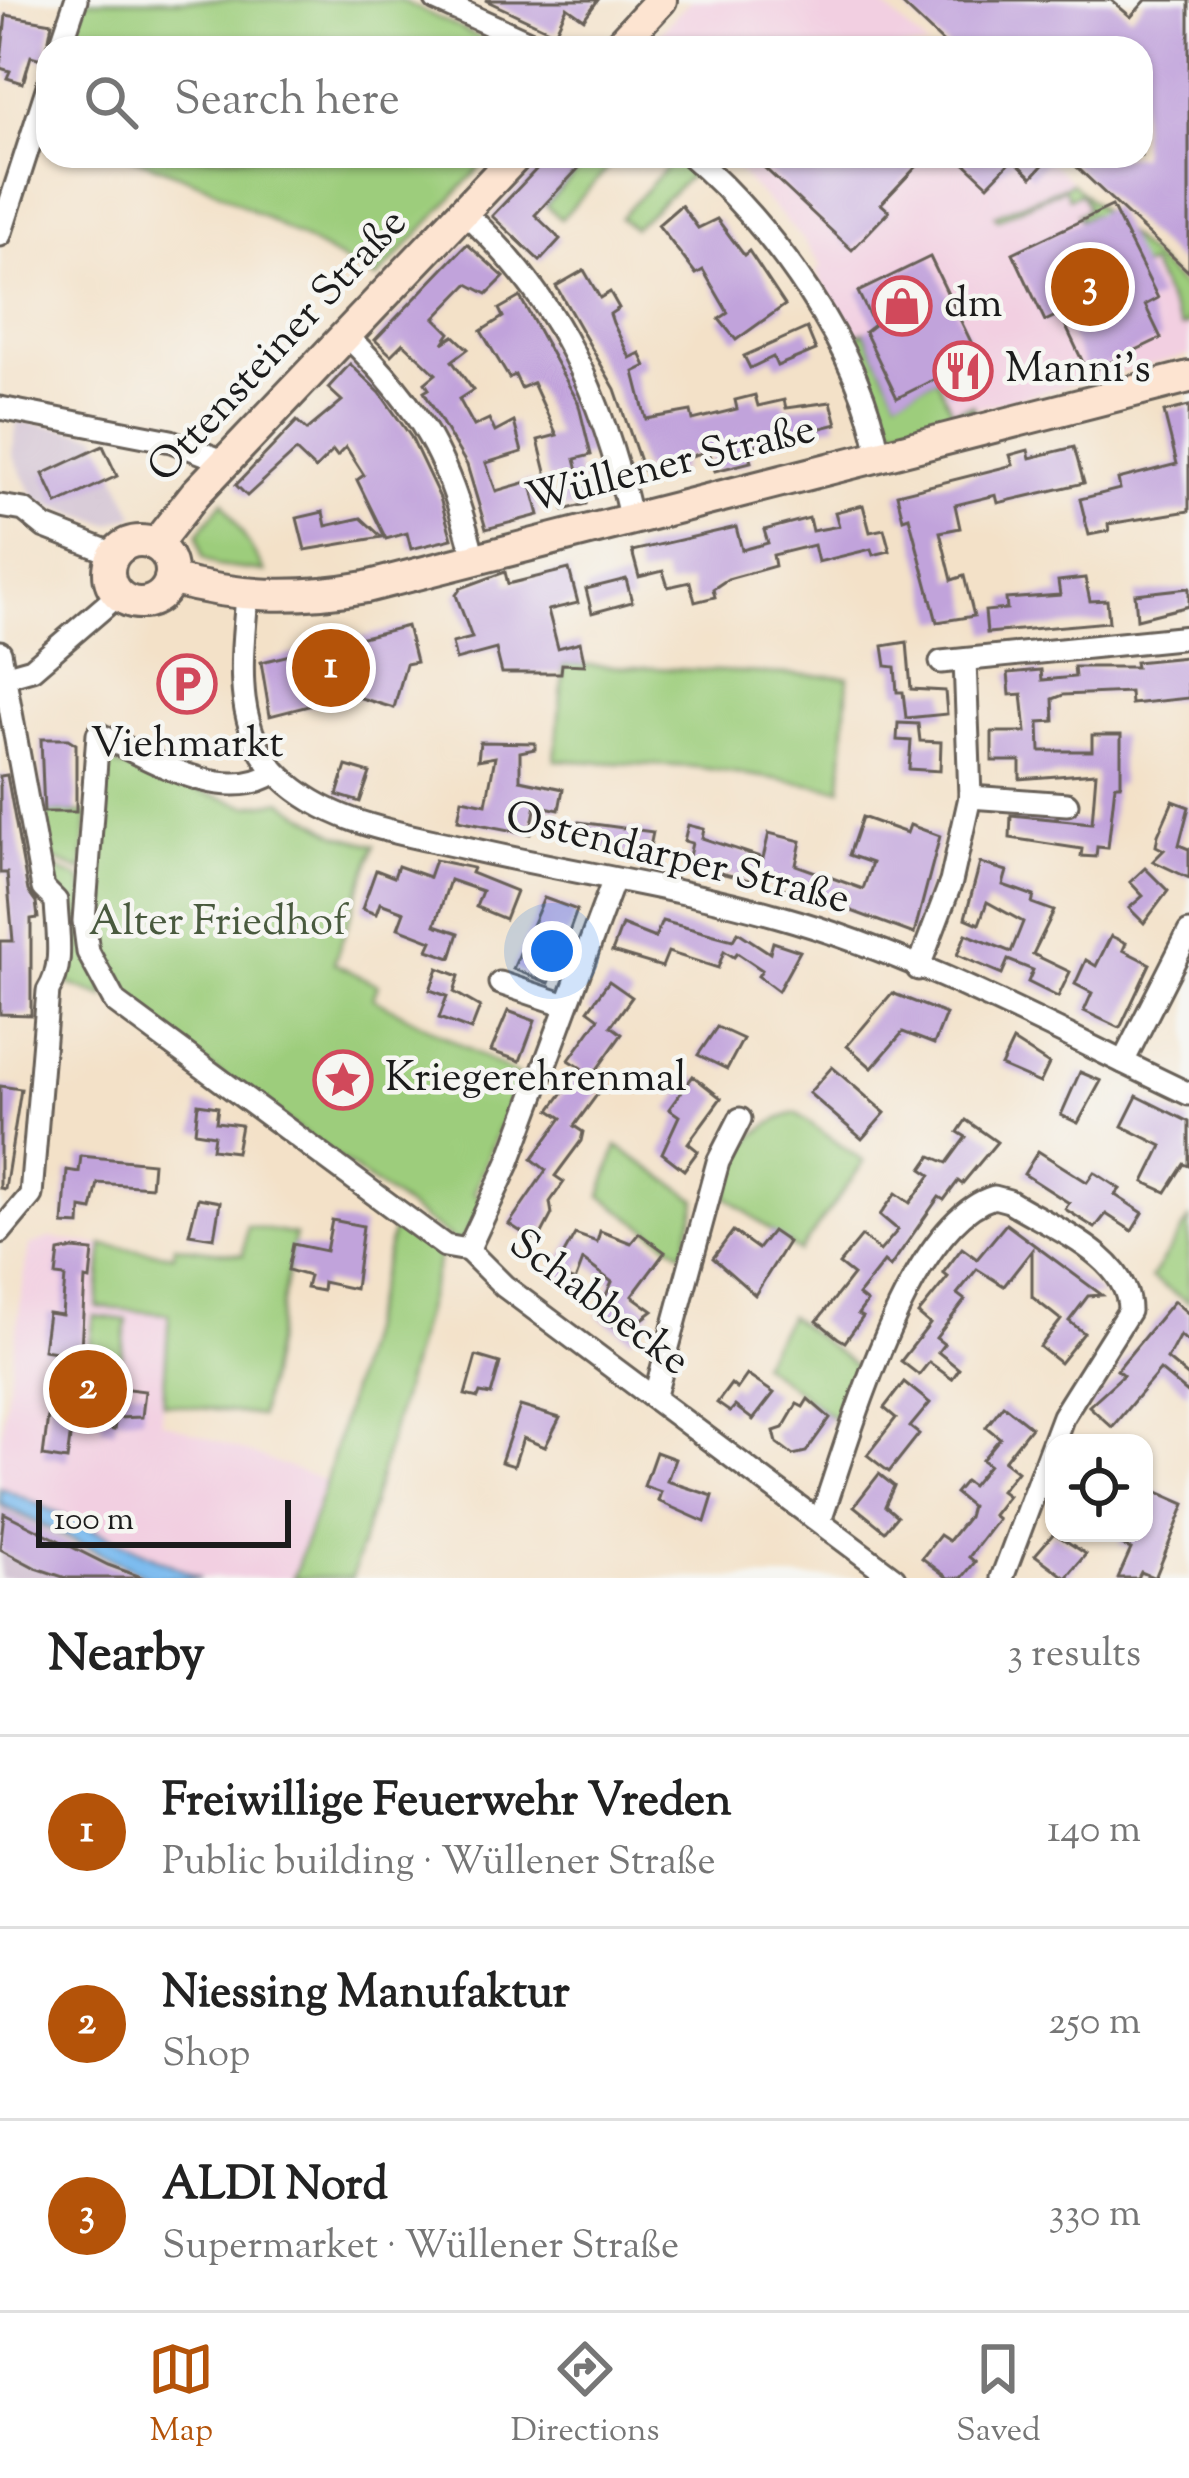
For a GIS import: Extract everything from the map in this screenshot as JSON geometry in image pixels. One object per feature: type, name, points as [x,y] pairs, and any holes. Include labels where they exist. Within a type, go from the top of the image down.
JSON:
[{"type":"street","points":[[64,36],[76,0]]},
{"type":"street","points":[[436,0],[516,36]]},
{"type":"street","points":[[627,36],[661,0]]},
{"type":"street","points":[[0,235],[36,123]]},
{"type":"street","name":"Ottensteiner Straße","points":[[155,544],[226,462],[505,168]]},
{"type":"street","points":[[703,168],[766,232],[813,296],[864,409],[879,456]]},
{"type":"street","points":[[464,212],[529,277],[564,333],[599,406],[631,520]]},
{"type":"street","points":[[347,336],[397,385],[436,442],[458,494],[474,560]]},
{"type":"street","name":"Wüllener Straße","points":[[170,579],[247,596],[328,594],[1189,377]]},
{"type":"street","points":[[0,408],[171,441],[226,462]]},
{"type":"street","points":[[0,506],[24,510],[45,527],[114,554]]},
{"type":"street","points":[[137,541],[155,544],[167,556],[170,579],[161,595],[145,603],[118,595],[109,575],[114,554],[137,541]]},
{"type":"street","points":[[4,677],[32,669],[118,595]]},
{"type":"street","points":[[247,596],[242,688],[246,715],[275,772],[255,786],[234,787],[163,764],[98,734],[84,922],[88,952],[115,1002],[445,1246],[468,1250]]},
{"type":"street","points":[[941,662],[1189,638]]},
{"type":"street","points":[[0,652],[44,888],[56,902],[58,953],[58,975],[48,991],[31,1195],[19,1217],[0,1232]]},
{"type":"street","points":[[918,969],[951,882],[970,797],[965,660]]},
{"type":"street","name":"Ostendarper Straße","points":[[275,772],[304,796],[353,821],[778,916],[918,969],[1189,1094]]},
{"type":"street","points":[[970,797],[1067,804]]},
{"type":"street","name":"Schabbecke","points":[[613,882],[508,1164],[468,1250],[504,1286],[821,1518],[894,1578]]},
{"type":"street","points":[[1123,1062],[1189,932]]},
{"type":"street","points":[[500,983],[566,1005]]},
{"type":"street","points":[[655,1395],[718,1162],[740,1120]]},
{"type":"street","points":[[821,1518],[908,1286],[966,1213],[994,1197],[1009,1201],[1102,1259],[1124,1280],[1130,1312],[1063,1416],[1002,1578]]},
{"type":"shaded area","points":[[691,0],[877,0],[916,36],[657,36]]},
{"type":"shaded area","points":[[735,168],[1057,168],[1189,293],[1189,355],[889,430],[816,270],[822,267],[803,239]]},
{"type":"shaded area","points":[[17,420],[97,435],[135,515],[110,524],[36,501],[13,455]]},
{"type":"shaded area","points":[[50,1238],[174,1255],[161,1421],[326,1481],[293,1578],[200,1578],[0,1487],[0,1440],[29,1245]]},
{"type":"shaded area","points":[[0,1504],[109,1563],[144,1578],[0,1578]]},
{"type":"green space","points":[[84,0],[400,0],[476,36],[73,36]]},
{"type":"green space","points":[[161,168],[480,168],[376,279],[206,185]]},
{"type":"green space","points":[[581,168],[608,168],[561,219],[546,205]]},
{"type":"green space","points":[[666,168],[684,168],[691,175],[634,228],[620,218]]},
{"type":"green space","points":[[1072,183],[1189,293],[1189,324],[1181,327],[1150,264],[1142,267],[1093,215],[1081,220],[1077,215],[1088,209],[1081,193],[1069,198],[1064,188],[998,219],[995,215]]},
{"type":"green space","points":[[865,332],[897,397],[937,378],[952,412],[972,405],[975,410],[889,430],[850,338]]},
{"type":"green space","points":[[223,501],[265,572],[218,566],[203,557],[198,534]]},
{"type":"green space","points":[[564,664],[848,677],[841,789],[696,767],[555,760]]},
{"type":"green space","name":"Alter Friedhof","points":[[105,762],[248,806],[281,801],[338,835],[375,845],[334,963],[378,985],[373,998],[519,1076],[474,1193],[486,1200],[459,1244],[143,1019],[109,981],[91,928]]},
{"type":"green space","points":[[42,812],[88,813],[82,871],[48,857]]},
{"type":"green space","points":[[51,867],[81,879],[105,997],[66,983],[65,896],[51,887]]},
{"type":"green space","points":[[796,1113],[864,1162],[799,1252],[727,1197],[733,1168],[747,1143],[769,1125]]},
{"type":"green space","points":[[617,1146],[697,1200],[683,1254],[601,1196]]},
{"type":"green space","points":[[396,1218],[441,1251],[352,1578],[293,1578],[326,1481]]},
{"type":"green space","points":[[1189,1220],[1189,1303],[1151,1278]]},
{"type":"green space","points":[[247,1226],[295,1235],[260,1416],[163,1403],[169,1314],[97,1307],[103,1245],[173,1255],[174,1246],[243,1255]]},
{"type":"green space","points":[[94,1316],[127,1320],[120,1367],[87,1363]]},
{"type":"green space","points":[[789,1316],[861,1370],[846,1427],[760,1363]]},
{"type":"water","points":[[0,1487],[200,1578],[151,1578],[0,1504]]},
{"type":"building","points":[[485,0],[598,0],[584,19],[567,7],[555,33]]},
{"type":"building","points":[[898,0],[1111,0],[1131,17],[1146,0],[1189,0],[1189,272],[1078,168],[1153,168],[1153,36],[936,36]]},
{"type":"building","points":[[6,15],[52,23],[50,36],[36,36],[36,57],[31,56],[23,83],[7,78],[10,71],[0,68]]},
{"type":"building","points":[[538,168],[579,168],[535,215],[560,239],[540,261],[492,216]]},
{"type":"building","points":[[765,168],[915,168],[881,204],[889,211],[852,250]]},
{"type":"building","points":[[970,168],[1004,168],[988,185]]},
{"type":"building","points":[[681,205],[698,228],[717,219],[744,255],[749,251],[785,305],[736,340],[719,319],[728,313],[703,270],[696,274],[658,225]]},
{"type":"building","points":[[1112,206],[1158,298],[1145,305],[1161,338],[1088,373],[1060,314],[1045,321],[1013,253]]},
{"type":"building","points":[[467,244],[504,277],[487,294],[468,284],[435,318],[450,333],[443,343],[454,336],[468,349],[452,361],[473,390],[459,399],[474,426],[489,419],[495,432],[514,422],[522,452],[486,463],[496,491],[530,481],[539,515],[486,529],[467,465],[424,392],[429,389],[425,383],[436,374],[403,343],[391,355],[375,340]]},
{"type":"building","points":[[930,257],[987,375],[949,393],[941,376],[897,398],[865,332],[874,325],[858,292]]},
{"type":"building","points":[[584,270],[600,298],[610,292],[619,308],[610,314],[630,358],[640,353],[646,366],[634,372],[646,419],[691,411],[693,420],[737,409],[735,400],[755,395],[758,406],[784,400],[786,408],[831,402],[837,424],[747,447],[751,462],[715,471],[709,451],[680,459],[682,470],[657,475],[655,467],[643,470],[615,389],[556,286]]},
{"type":"building","points":[[520,297],[578,402],[591,455],[575,459],[586,504],[564,510],[556,478],[548,480],[538,440],[557,435],[533,383],[521,388],[515,375],[509,378],[481,331],[503,317],[499,309]]},
{"type":"building","points":[[807,328],[816,350],[777,366],[773,357],[750,368],[744,356]]},
{"type":"building","points":[[350,364],[380,393],[411,437],[440,498],[452,539],[411,549],[407,533],[386,539],[357,480],[364,475],[346,447],[337,456],[333,451],[315,469],[296,451],[247,496],[236,485],[297,421],[307,430],[342,401],[328,388]]},
{"type":"building","points":[[1189,406],[1189,511],[1108,524],[1109,531],[1089,535],[1080,499],[1120,489],[1118,479],[1177,464],[1164,412]]},
{"type":"building","points":[[103,446],[117,476],[57,504],[43,474]]},
{"type":"building","points":[[1074,447],[1084,483],[998,503],[996,495],[955,505],[960,528],[940,532],[952,580],[964,576],[974,616],[937,622],[909,517],[903,519],[897,494],[1013,465],[1010,455],[1028,450],[1030,458]]},
{"type":"building","points":[[863,505],[870,532],[884,529],[890,551],[873,555],[871,549],[818,562],[814,545],[773,555],[775,566],[728,579],[713,589],[715,597],[695,602],[690,582],[668,587],[663,571],[639,577],[632,551],[736,527],[742,550],[768,543],[764,530],[809,518],[812,531],[839,526],[835,512]]},
{"type":"building","points":[[323,512],[326,526],[361,518],[382,537],[305,550],[297,518]]},
{"type":"building","points":[[569,569],[578,603],[548,610],[558,648],[580,642],[585,665],[562,664],[561,673],[502,673],[496,649],[456,660],[452,643],[472,638],[456,595],[461,588],[505,572],[508,584]]},
{"type":"building","points":[[1085,578],[1090,601],[1107,600],[1109,622],[987,633],[985,611],[1007,609],[1006,599],[1060,595],[1058,581]]},
{"type":"building","points":[[626,579],[632,602],[592,613],[586,589]]},
{"type":"building","points":[[1189,588],[1189,606],[1137,619],[1135,594]]},
{"type":"building","points":[[407,626],[416,662],[406,664],[394,708],[351,695],[270,716],[261,662]]},
{"type":"building","points":[[907,642],[911,689],[945,691],[947,714],[906,718],[903,692],[897,692],[895,667],[886,666],[883,646]]},
{"type":"building","points":[[1186,657],[1189,698],[1131,704],[1130,692],[1063,695],[1053,699],[1054,721],[1039,722],[1040,751],[1092,751],[1092,735],[1121,735],[1121,785],[1115,785],[1108,848],[1097,847],[1096,857],[1081,856],[1082,849],[1010,838],[1011,815],[1092,823],[1096,773],[1020,779],[1020,761],[992,761],[992,732],[1026,732],[1022,694],[1010,695],[1008,673],[1041,670],[1042,680],[1075,677],[1074,667],[1136,667],[1135,662]]},
{"type":"building","points":[[898,723],[918,724],[920,741],[941,742],[940,771],[909,769],[911,741],[897,740]]},
{"type":"building","points":[[41,739],[68,739],[76,744],[76,812],[44,812]]},
{"type":"building","points":[[480,742],[535,743],[535,749],[520,752],[520,780],[563,789],[559,810],[536,805],[530,834],[458,820],[462,799],[486,804],[495,757],[478,760]]},
{"type":"building","points":[[346,766],[370,773],[360,802],[337,795]]},
{"type":"building","points":[[7,775],[28,891],[36,902],[38,918],[31,919],[31,1015],[0,1014],[0,941],[13,941],[7,873],[0,873],[0,776]]},
{"type":"building","points":[[1173,801],[1189,807],[1179,845],[1189,849],[1189,878],[1153,861],[1164,850],[1156,846],[1158,835]]},
{"type":"building","points":[[862,817],[907,833],[910,825],[940,836],[914,934],[838,906],[839,902],[687,865],[692,843],[684,841],[688,825],[704,829],[702,838],[763,858],[769,833],[801,841],[796,865],[863,889],[872,863],[849,855]]},
{"type":"building","points":[[579,822],[653,832],[648,857],[575,844]]},
{"type":"building","points":[[435,860],[473,868],[471,873],[516,891],[505,919],[476,907],[482,891],[450,880],[435,925],[459,933],[451,958],[428,950],[432,941],[398,928],[404,912],[380,903],[376,914],[362,909],[376,870],[394,877],[398,866],[429,877]]},
{"type":"building","points":[[980,863],[1007,871],[1003,885],[1034,896],[1032,903],[1054,911],[1033,954],[1070,972],[1058,997],[1028,982],[1033,970],[1008,960],[1002,974],[957,955],[966,934],[1011,952],[1023,922],[987,902],[979,924],[965,918]]},
{"type":"building","points":[[1145,868],[1168,891],[1144,923],[1129,908],[1143,896],[1130,882]]},
{"type":"building","points":[[544,898],[577,910],[568,935],[556,932],[566,940],[549,983],[513,969]]},
{"type":"building","points":[[662,921],[733,940],[738,932],[770,953],[773,942],[800,951],[778,991],[758,976],[762,970],[737,953],[734,957],[724,951],[718,968],[668,952],[662,967],[612,952],[622,925],[655,938]]},
{"type":"building","points":[[1111,936],[1126,943],[1123,950],[1150,964],[1120,1028],[1084,1011],[1092,993],[1075,984],[1086,960],[1096,966]]},
{"type":"building","points":[[438,968],[459,976],[454,992],[480,1007],[471,1030],[439,1018],[447,996],[430,990]]},
{"type":"building","points":[[609,981],[632,997],[611,1026],[622,1034],[593,1075],[605,1084],[574,1126],[583,1132],[581,1141],[555,1176],[564,1182],[550,1202],[552,1214],[540,1237],[532,1239],[509,1224],[546,1170],[532,1159],[562,1118],[550,1110],[581,1068],[569,1060],[599,1018],[588,1010]]},
{"type":"building","points":[[892,993],[946,1014],[934,1044],[903,1032],[872,1068],[847,1046]]},
{"type":"building","points":[[508,1011],[535,1021],[520,1061],[491,1051]]},
{"type":"building","points":[[717,1027],[743,1039],[727,1069],[698,1055]]},
{"type":"building","points":[[1013,1041],[1049,1064],[1040,1083],[1001,1066]]},
{"type":"building","points":[[832,1067],[885,1113],[862,1139],[809,1093]]},
{"type":"building","points":[[1080,1072],[1101,1081],[1078,1123],[1061,1115]]},
{"type":"building","points":[[693,1076],[721,1098],[688,1143],[698,1151],[684,1170],[662,1153],[679,1116],[669,1109]]},
{"type":"building","points":[[0,1086],[21,1089],[5,1189],[0,1188]]},
{"type":"building","points":[[1137,1096],[1189,1122],[1189,1166],[1184,1164],[1166,1192],[1144,1182],[1162,1146],[1122,1126]]},
{"type":"building","points":[[198,1104],[218,1107],[216,1122],[241,1125],[236,1152],[212,1149],[214,1135],[195,1132]]},
{"type":"building","points":[[966,1120],[997,1142],[962,1184],[958,1181],[944,1200],[939,1197],[890,1267],[884,1262],[858,1295],[867,1302],[858,1314],[863,1317],[845,1342],[817,1321],[853,1275],[839,1264],[862,1236],[880,1251],[898,1230],[880,1215],[896,1193],[910,1203],[931,1175],[922,1169],[931,1156],[947,1163],[966,1137],[958,1132]]},
{"type":"building","points":[[1038,1151],[1087,1182],[1094,1172],[1120,1189],[1115,1195],[1143,1213],[1132,1231],[1106,1214],[1095,1228],[1065,1209],[1069,1203],[1024,1174]]},
{"type":"building","points":[[81,1156],[153,1163],[151,1187],[98,1183],[92,1210],[81,1208],[80,1225],[63,1224],[67,1170],[79,1172]]},
{"type":"building","points":[[198,1198],[220,1202],[214,1238],[189,1234]]},
{"type":"building","points":[[332,1220],[363,1226],[355,1289],[323,1282],[322,1291],[306,1288],[309,1276],[288,1270],[293,1244],[326,1251]]},
{"type":"building","points":[[1006,1224],[1102,1295],[1088,1296],[1069,1321],[1084,1333],[1060,1363],[1040,1347],[1061,1320],[1032,1297],[1032,1250],[1004,1286],[977,1269],[957,1294],[965,1300],[936,1338],[944,1344],[938,1352],[959,1369],[952,1379],[929,1362],[919,1375],[901,1361],[930,1324],[918,1314],[948,1277],[943,1273],[962,1248],[977,1259]]},
{"type":"building","points":[[600,1231],[631,1243],[639,1233],[665,1252],[632,1296],[653,1311],[641,1320],[632,1339],[597,1315],[612,1282],[583,1260],[575,1281],[553,1273],[575,1234],[597,1242]]},
{"type":"building","points":[[733,1231],[758,1249],[772,1231],[788,1242],[755,1295],[713,1258]]},
{"type":"building","points":[[93,1251],[90,1280],[85,1279],[79,1383],[145,1391],[142,1417],[116,1418],[114,1430],[101,1428],[103,1412],[74,1408],[67,1460],[43,1456],[56,1352],[43,1350],[48,1313],[62,1315],[65,1277],[56,1276],[59,1252]]},
{"type":"building","points":[[1174,1301],[1189,1314],[1189,1343],[1180,1335],[1167,1359],[1189,1377],[1189,1394],[1160,1370],[1112,1427],[1089,1406],[1123,1375],[1117,1370]]},
{"type":"building","points":[[476,1356],[500,1363],[491,1395],[480,1393],[478,1398],[465,1395]]},
{"type":"building","points":[[747,1375],[774,1393],[753,1420],[735,1406],[730,1412],[717,1403],[731,1384],[737,1389]]},
{"type":"building","points":[[904,1382],[930,1403],[910,1427],[919,1434],[889,1472],[867,1455],[896,1418],[884,1408]]},
{"type":"building","points":[[808,1399],[830,1418],[806,1452],[793,1455],[777,1443],[774,1431],[783,1428],[797,1404],[803,1407]]},
{"type":"building","points":[[1003,1405],[1031,1427],[1004,1461],[1017,1471],[1001,1491],[1008,1496],[993,1515],[998,1519],[969,1557],[975,1562],[962,1578],[948,1578],[922,1558],[940,1535],[949,1541],[968,1517],[971,1506],[955,1493],[965,1481],[972,1486],[989,1465],[982,1460],[1000,1438],[986,1427]]},
{"type":"building","points":[[520,1406],[560,1418],[545,1447],[523,1438],[514,1466],[501,1462]]},
{"type":"building","points":[[656,1452],[675,1459],[667,1481],[713,1496],[705,1522],[658,1501],[661,1492],[644,1486]]},
{"type":"building","points":[[879,1474],[894,1486],[885,1506],[897,1516],[885,1531],[854,1506]]},
{"type":"building","points":[[1155,1491],[1185,1504],[1155,1578],[1141,1572],[1138,1578],[1118,1578],[1131,1549],[1120,1542],[1153,1542]]},
{"type":"building","points":[[4,1513],[144,1578],[66,1578],[36,1568],[0,1549]]},
{"type":"building","points":[[1046,1542],[1068,1542],[1086,1554],[1066,1578],[1035,1555]]},
{"type":"place","name":"ALDI Nord","points":[[1090,287]]},
{"type":"place","name":"dm","points":[[902,306]]},
{"type":"place","name":"Manni's","points":[[963,371]]},
{"type":"place","name":"Freiwillige Feuerwehr Vreden","points":[[331,668]]},
{"type":"place","name":"Viehmarkt","points":[[187,684]]},
{"type":"place","name":"Kriegerehrenmal","points":[[343,1080]]},
{"type":"place","name":"Niessing Manufaktur","points":[[88,1389]]}]
